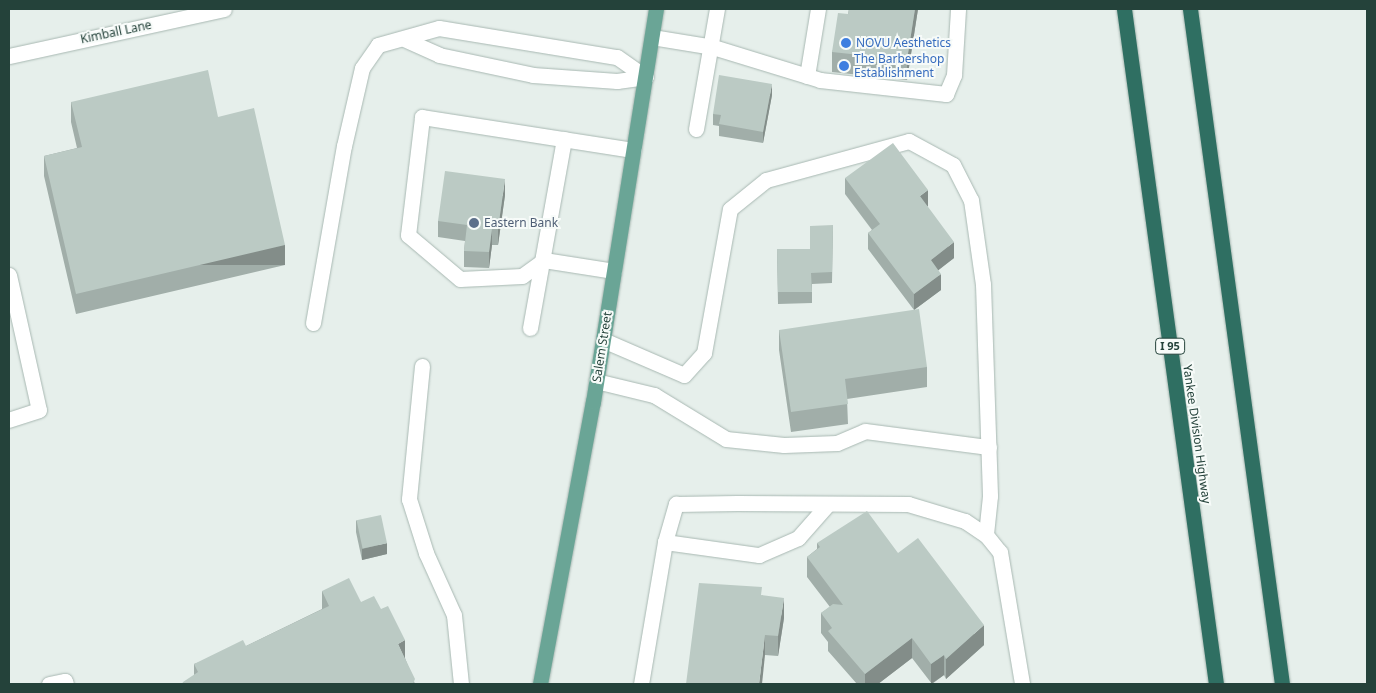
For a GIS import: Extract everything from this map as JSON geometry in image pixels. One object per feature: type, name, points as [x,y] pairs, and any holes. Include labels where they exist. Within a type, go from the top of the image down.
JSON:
[{"type":"highway","name":"Yankee Division Highway","points":[[1124,9],[1216,684]]},
{"type":"highway","points":[[1190,9],[1282,684]]},
{"type":"main road","name":"Salem Street","points":[[540,684],[596,381],[656,9]]},
{"type":"street","name":"Kimball Lane","points":[[9,56],[224,9]]},
{"type":"street","points":[[696,129],[713,47],[717,9]]},
{"type":"street","points":[[807,76],[818,9]]},
{"type":"street","points":[[652,37],[713,47],[807,76],[946,94],[954,75],[958,9]]},
{"type":"street","points":[[313,323],[362,68],[378,45],[406,40],[439,28],[617,57],[646,77]]},
{"type":"street","points":[[406,40],[439,55],[533,75],[617,81],[646,77]]},
{"type":"street","points":[[614,271],[544,260],[522,276],[460,278],[408,234],[422,117],[633,150]]},
{"type":"street","points":[[530,328],[544,260],[564,139]]},
{"type":"street","points":[[603,340],[684,376],[704,353],[730,209],[766,180],[909,140],[953,165],[971,200],[984,284],[989,447],[986,535]]},
{"type":"street","points":[[9,275],[39,410],[9,420]]},
{"type":"street","points":[[422,366],[409,499],[426,553],[454,615],[461,684]]},
{"type":"street","points":[[596,381],[654,395],[726,439],[784,445],[837,443],[865,431],[989,447]]},
{"type":"street","points":[[641,684],[665,542],[676,504],[908,504],[965,522],[986,535],[1000,552],[1022,684]]},
{"type":"street","points":[[665,542],[759,555],[798,538],[828,504]]},
{"type":"street","points":[[49,684],[65,680],[66,684]]},
{"type":"building","points":[[849,9],[915,9],[907,60],[832,52],[838,13],[848,14]]},
{"type":"building","points":[[208,70],[218,117],[254,108],[285,245],[76,294],[44,156],[82,147],[71,102]]},
{"type":"building","points":[[719,75],[772,84],[763,132],[719,124],[721,115],[713,114]]},
{"type":"building","points":[[893,143],[928,190],[920,196],[954,242],[931,260],[941,274],[914,294],[868,233],[880,224],[845,178]]},
{"type":"building","points":[[445,171],[505,179],[498,229],[492,229],[489,252],[464,251],[467,225],[438,221]]},
{"type":"building","points":[[833,225],[832,272],[811,273],[812,292],[778,292],[777,249],[810,249],[810,226]]},
{"type":"building","points":[[919,309],[927,367],[845,379],[848,404],[791,412],[779,330]]},
{"type":"building","points":[[867,511],[898,553],[918,538],[984,625],[946,659],[944,655],[931,664],[912,638],[865,674],[828,631],[832,628],[821,613],[833,604],[843,605],[807,557],[820,547],[817,543]]},
{"type":"building","points":[[381,515],[387,543],[363,549],[357,520]]},
{"type":"building","points":[[349,578],[361,602],[374,596],[381,609],[388,606],[405,640],[398,644],[415,679],[413,684],[182,684],[198,672],[194,664],[243,640],[246,646],[329,606],[322,591]]},
{"type":"building","points":[[699,583],[762,587],[761,595],[784,598],[778,636],[765,635],[759,684],[686,684]]},
{"type":"place","name":"NOVU Aesthetics","points":[[846,43]]},
{"type":"place","name":"The Barbershop Establishment","points":[[844,66]]},
{"type":"place","name":"Eastern Bank","points":[[474,223]]}]
